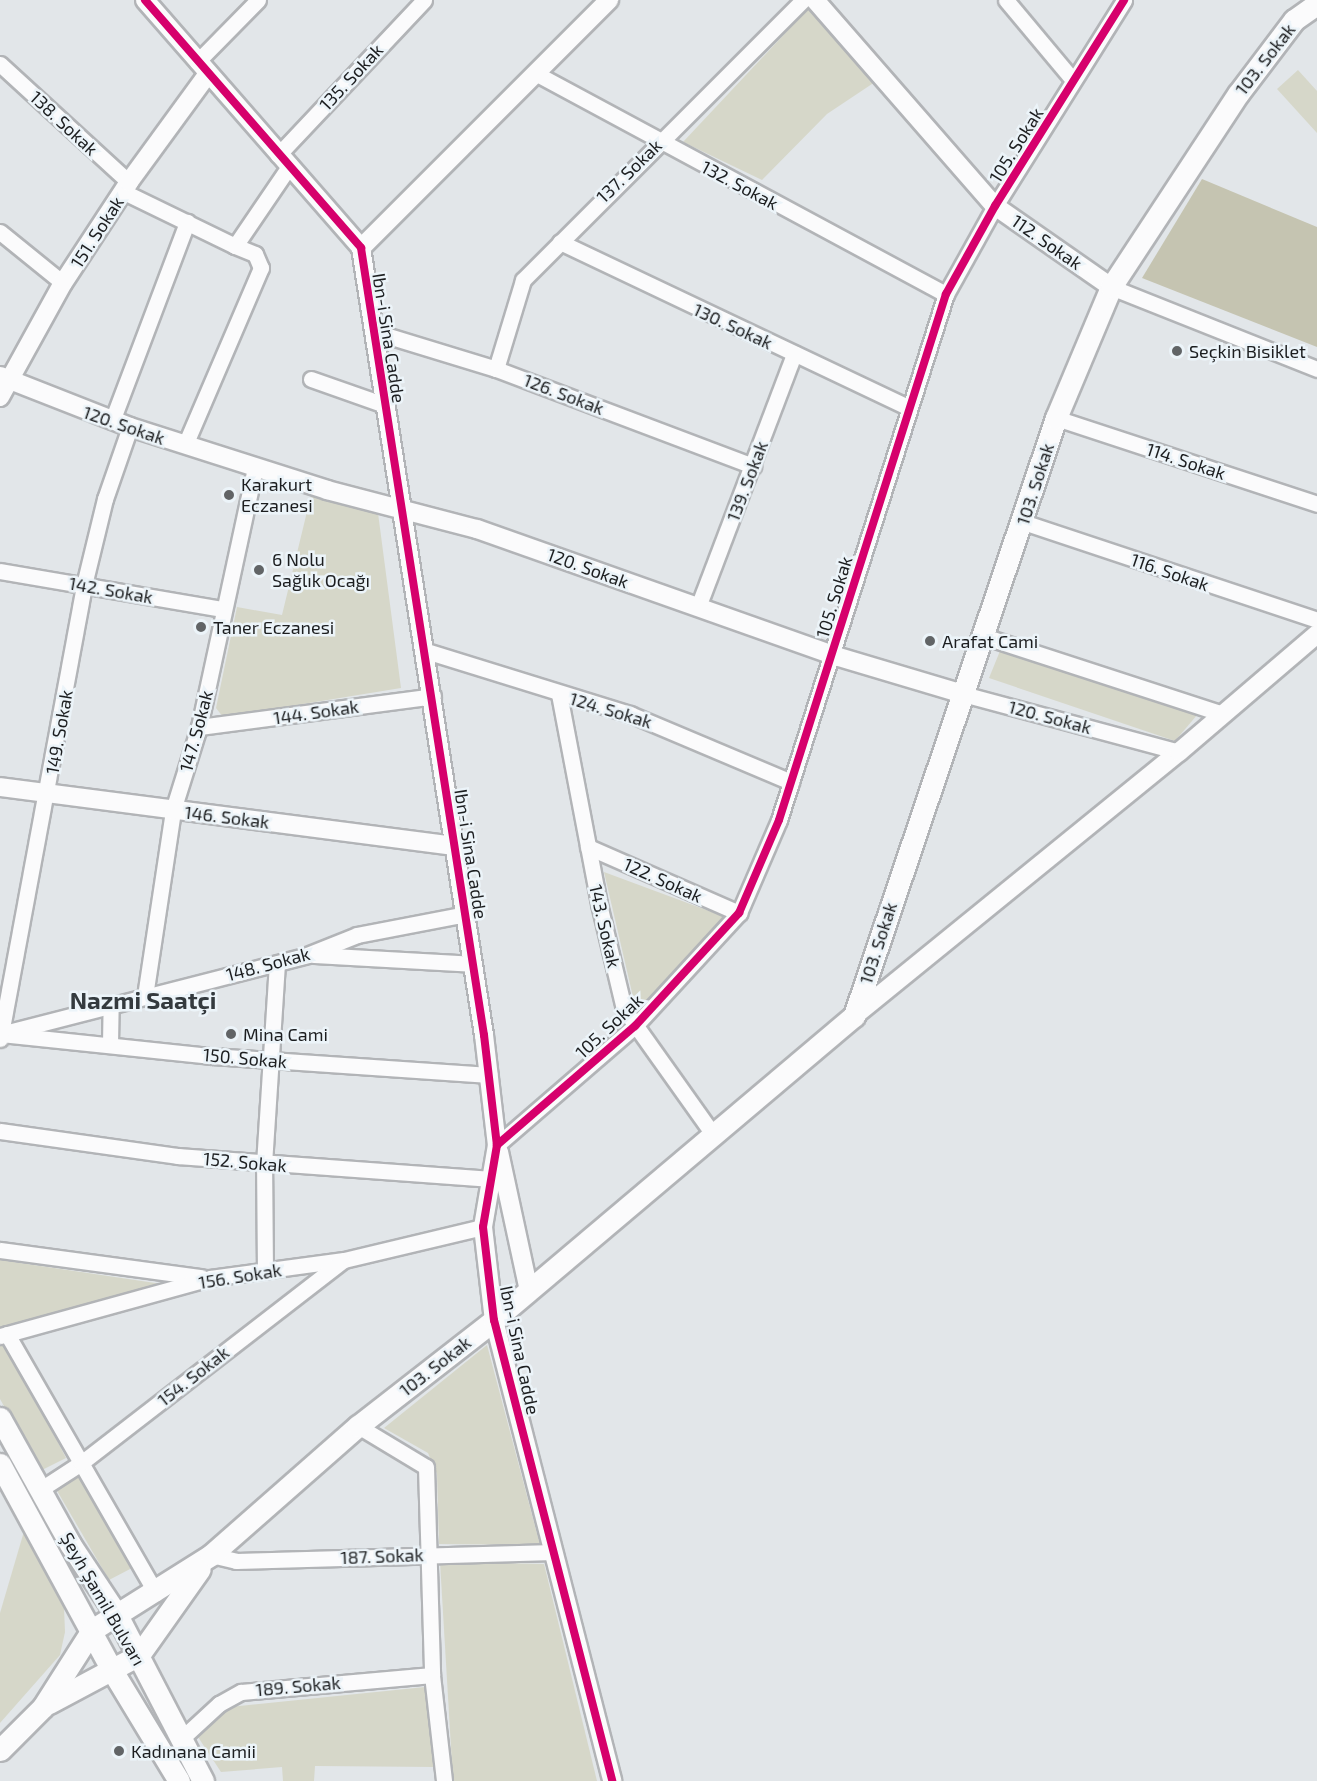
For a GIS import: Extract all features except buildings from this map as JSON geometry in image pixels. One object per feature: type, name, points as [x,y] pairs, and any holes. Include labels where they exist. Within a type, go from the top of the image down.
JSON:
[{"type":"main road","points":[[1294,20],[1305,0]]},
{"type":"main road","name":"103. Sokak","points":[[92,1630],[156,1593],[211,1555],[358,1426],[494,1320],[712,1133],[854,1016],[1023,522],[1056,418],[1111,287],[1238,94],[1294,20],[1317,4]]},
{"type":"main road","name":"Şeyh Şamil Bulvarı","points":[[0,1418],[70,1544],[117,1615],[204,1781]]},
{"type":"main road","name":"Şeyh Şamil Bulvarı","points":[[2,1471],[92,1630],[113,1672],[179,1781]]},
{"type":"main road","name":"103. Sokak","points":[[43,1707],[113,1672],[139,1655],[211,1555]]},
{"type":"main road","points":[[0,1750],[43,1707],[92,1630]]},
{"type":"street","points":[[145,0],[202,69],[361,248],[535,73],[589,6],[609,0]]},
{"type":"street","points":[[202,69],[258,0]]},
{"type":"street","name":"135. Sokak","points":[[235,246],[284,160],[424,0]]},
{"type":"street","name":"137. Sokak","points":[[496,369],[523,280],[659,141],[803,0]]},
{"type":"street","name":"112. Sokak","points":[[816,0],[995,206],[1111,287],[1317,369]]},
{"type":"street","points":[[1006,0],[1073,80]]},
{"type":"street","name":"105. Sokak","points":[[497,1144],[635,1026],[739,913],[791,782],[908,407],[946,294],[995,206],[1124,0]]},
{"type":"street","name":"138. Sokak","points":[[0,64],[126,187],[187,222],[255,254],[261,268],[185,445]]},
{"type":"street","name":"151. Sokak","points":[[3,384],[63,283],[202,69]]},
{"type":"street","name":"132. Sokak","points":[[535,73],[946,294]]},
{"type":"street","points":[[112,421],[187,222]]},
{"type":"street","points":[[0,232],[63,283]]},
{"type":"street","name":"130. Sokak","points":[[560,242],[908,407]]},
{"type":"street","name":"Ibn-i Sina Cadde","points":[[361,248],[372,331],[433,696],[489,1075],[497,1144],[483,1227],[494,1320],[612,1781]]},
{"type":"street","name":"126. Sokak","points":[[372,331],[496,369],[753,466]]},
{"type":"street","name":"139. Sokak","points":[[698,607],[794,354]]},
{"type":"street","points":[[311,379],[385,405]]},
{"type":"street","name":"120. Sokak","points":[[3,384],[255,467],[477,529],[832,655],[963,694],[1179,752]]},
{"type":"street","name":"114. Sokak","points":[[1056,418],[1317,504]]},
{"type":"street","name":"149. Sokak","points":[[0,1036],[49,792],[84,585],[105,499],[130,427]]},
{"type":"street","name":"147. Sokak","points":[[145,996],[173,810],[199,727],[255,467]]},
{"type":"street","name":"116. Sokak","points":[[1023,522],[1317,620]]},
{"type":"street","name":"142. Sokak","points":[[0,571],[223,609]]},
{"type":"street","name":"103. Sokak","points":[[854,1016],[1179,752],[1317,634]]},
{"type":"street","points":[[983,636],[1223,714]]},
{"type":"street","name":"124. Sokak","points":[[426,651],[559,694],[630,714],[791,782]]},
{"type":"street","name":"143. Sokak","points":[[559,694],[588,847],[624,1009],[712,1133]]},
{"type":"street","name":"144. Sokak","points":[[199,727],[433,696]]},
{"type":"street","name":"146. Sokak","points":[[0,786],[455,846]]},
{"type":"street","name":"122. Sokak","points":[[588,847],[739,913]]},
{"type":"street","name":"148. Sokak","points":[[0,1036],[307,955],[357,935],[466,914]]},
{"type":"street","points":[[307,955],[473,964]]},
{"type":"street","points":[[265,1271],[264,1164],[277,963]]},
{"type":"street","points":[[110,1044],[111,1005]]},
{"type":"street","name":"150. Sokak","points":[[0,1036],[272,1060],[489,1075]]},
{"type":"street","name":"152. Sokak","points":[[0,1131],[264,1164],[491,1179]]},
{"type":"street","points":[[497,1144],[529,1291]]},
{"type":"street","name":"156. Sokak","points":[[4,1335],[210,1278],[344,1260],[483,1227]]},
{"type":"street","points":[[0,1250],[210,1278]]},
{"type":"street","name":"154. Sokak","points":[[41,1489],[81,1463],[344,1260]]},
{"type":"street","points":[[4,1335],[156,1593]]},
{"type":"street","points":[[358,1426],[426,1467],[431,1554],[432,1675],[444,1781]]},
{"type":"street","name":"187. Sokak","points":[[211,1555],[236,1561],[554,1552]]},
{"type":"street","name":"189. Sokak","points":[[181,1739],[219,1704],[241,1692],[432,1675]]},
{"type":"shaded area","points":[[808,9],[875,82],[827,114],[762,180],[683,142]]},
{"type":"shaded area","points":[[1298,70],[1317,91],[1317,133],[1277,89]]},
{"type":"shaded area","points":[[312,491],[378,513],[401,688],[223,717],[216,708],[237,607],[282,615]]},
{"type":"shaded area","points":[[1002,646],[1203,708],[1175,741],[989,678]]},
{"type":"shaded area","points":[[604,872],[728,918],[646,1003],[634,1001]]},
{"type":"shaded area","points":[[0,1260],[162,1284],[0,1328]]},
{"type":"shaded area","points":[[6,1342],[66,1458],[40,1471],[0,1399],[0,1345]]},
{"type":"shaded area","points":[[487,1345],[540,1545],[439,1544],[437,1474],[428,1453],[384,1428]]},
{"type":"shaded area","points":[[80,1475],[132,1568],[109,1580],[56,1489]]},
{"type":"shaded area","points":[[25,1528],[64,1608],[65,1632],[60,1655],[0,1723],[0,1613]]},
{"type":"shaded area","points":[[440,1562],[544,1564],[597,1781],[453,1781]]},
{"type":"shaded area","points":[[425,1687],[435,1767],[315,1766],[314,1781],[283,1781],[282,1767],[221,1772],[198,1737],[230,1707]]},
{"type":"green space","points":[[1202,179],[1317,227],[1317,347],[1142,278]]},
{"type":"cycle path","points":[[145,0],[361,248],[484,1035],[497,1145],[483,1227],[494,1320],[612,1781]]},
{"type":"cycle path","points":[[497,1145],[635,1026],[739,913],[779,820],[946,294],[995,206],[1124,0]]},
{"type":"place","name":"Seçkin Bisiklet","points":[[1177,351]]},
{"type":"place","name":"Karakurt Eczanesi","points":[[229,495]]},
{"type":"place","name":"6 Nolu Sağlık Ocağı","points":[[259,570]]},
{"type":"place","name":"Taner Eczanesi","points":[[201,627]]},
{"type":"place","name":"Arafat Cami","points":[[930,641]]},
{"type":"place","name":"Mina Cami","points":[[231,1034]]},
{"type":"place","name":"Kadınana Camii","points":[[119,1751]]},
{"type":"district","name":"Nazmi Saatçi","points":[[143,1000]]}]
